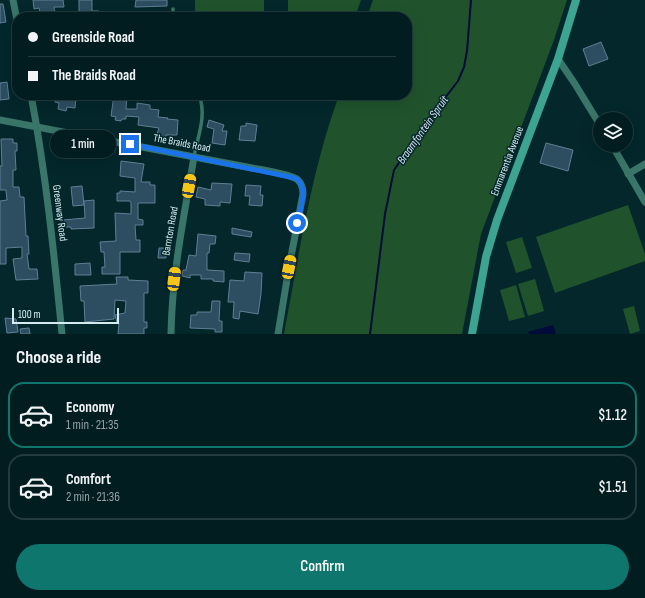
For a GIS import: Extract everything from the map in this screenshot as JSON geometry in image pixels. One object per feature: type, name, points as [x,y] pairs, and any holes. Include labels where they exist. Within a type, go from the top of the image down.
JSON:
[{"type":"street","points":[[13,0],[15,12]]},
{"type":"street","name":"Emmarentia Avenue","points":[[472,334],[486,256],[497,220],[558,59],[576,0]]},
{"type":"street","points":[[558,59],[593,113]]},
{"type":"street","name":"Greenway Road","points":[[32,100],[50,224],[62,334]]},
{"type":"street","name":"The Braids Road","points":[[0,120],[295,178],[301,183],[303,187],[303,194],[278,334]]},
{"type":"street","points":[[616,152],[645,202]]},
{"type":"street","name":"Barnton Road","points":[[171,334],[175,267],[194,157]]},
{"type":"street","points":[[628,174],[645,164]]},
{"type":"lane","points":[[194,157],[202,118],[201,100]]},
{"type":"green space","points":[[195,0],[264,0],[264,12],[195,12]]},
{"type":"green space","points":[[288,0],[361,0],[357,12],[288,12]]},
{"type":"green space","points":[[373,0],[567,0],[554,40],[481,234],[462,334],[284,334],[313,183],[329,124],[337,100],[412,100],[412,12],[369,12]]},
{"type":"green space","points":[[628,205],[645,254],[645,261],[555,293],[536,237]]},
{"type":"green space","points":[[522,237],[532,268],[516,273],[506,242]]},
{"type":"green space","points":[[535,279],[544,311],[528,316],[518,284]]},
{"type":"green space","points":[[516,285],[525,317],[509,321],[500,290]]},
{"type":"green space","points":[[634,306],[640,331],[630,334],[623,309]]},
{"type":"water","points":[[553,325],[556,334],[529,334],[528,332]]},
{"type":"building","points":[[33,0],[63,0],[64,7],[54,7],[54,12],[40,12],[39,8],[34,9]]},
{"type":"building","points":[[79,0],[92,0],[92,11],[99,11],[99,12],[79,12]]},
{"type":"building","points":[[136,0],[167,0],[167,6],[135,7]]},
{"type":"building","points":[[0,4],[3,4],[6,22],[0,23]]},
{"type":"building","points":[[601,42],[608,59],[589,66],[583,49]]},
{"type":"building","points":[[7,82],[9,99],[0,100],[0,83]]},
{"type":"building","points":[[55,100],[76,100],[75,108],[67,107],[66,111],[58,109],[59,103],[55,102]]},
{"type":"building","points":[[113,100],[127,100],[126,109],[137,109],[137,103],[150,105],[150,109],[159,110],[158,117],[178,120],[177,135],[166,135],[165,140],[156,137],[159,128],[138,125],[139,117],[126,116],[126,119],[122,119],[121,121],[115,120],[116,117],[111,116]]},
{"type":"building","points":[[209,120],[224,125],[222,131],[227,131],[225,145],[212,143],[214,129],[207,127]]},
{"type":"building","points":[[246,123],[257,125],[255,141],[239,140],[241,126],[246,126]]},
{"type":"building","points":[[1,139],[13,139],[13,143],[17,143],[17,151],[15,151],[16,170],[13,170],[13,187],[19,187],[20,197],[24,197],[26,236],[28,236],[29,254],[27,254],[29,269],[37,269],[38,279],[16,280],[13,259],[22,258],[22,247],[6,248],[6,264],[0,264],[0,201],[7,200],[6,190],[0,190],[0,166],[2,166]]},
{"type":"building","points":[[546,143],[573,150],[568,171],[540,163]]},
{"type":"building","points":[[121,161],[144,164],[141,182],[150,182],[150,185],[155,185],[155,203],[138,203],[138,219],[143,220],[143,225],[135,225],[136,240],[140,240],[140,252],[120,252],[120,274],[102,274],[102,267],[105,267],[104,252],[101,252],[100,242],[116,241],[115,213],[131,214],[130,201],[117,201],[117,193],[120,193],[120,191],[135,192],[135,178],[120,176]]},
{"type":"building","points":[[212,183],[232,184],[230,203],[220,202],[220,206],[205,205],[205,199],[196,197],[198,187],[211,190]]},
{"type":"building","points":[[246,185],[261,186],[260,195],[263,195],[262,206],[249,205],[250,196],[245,196]]},
{"type":"building","points":[[82,186],[84,205],[73,206],[71,187]]},
{"type":"building","points":[[94,200],[94,228],[71,229],[71,227],[63,227],[63,220],[85,218],[84,201]]},
{"type":"building","points":[[232,228],[252,232],[251,237],[232,234]]},
{"type":"building","points":[[198,234],[216,236],[215,244],[210,244],[209,253],[207,253],[207,270],[224,271],[224,282],[213,281],[213,279],[201,279],[201,275],[190,275],[190,278],[182,276],[183,270],[186,270],[189,255],[196,256]]},
{"type":"building","points":[[159,248],[166,248],[166,258],[158,258]]},
{"type":"building","points":[[235,253],[250,254],[249,262],[234,260]]},
{"type":"building","points":[[90,263],[91,275],[75,275],[75,264]]},
{"type":"building","points":[[245,272],[262,273],[258,314],[240,311],[239,319],[233,318],[234,302],[228,302],[230,280],[244,281]]},
{"type":"building","points":[[116,277],[128,277],[128,280],[148,281],[148,293],[144,293],[144,322],[147,322],[147,328],[144,328],[144,334],[118,334],[119,323],[117,323],[115,315],[125,313],[126,301],[115,300],[114,319],[85,322],[84,301],[81,301],[80,286],[117,284]]},
{"type":"building","points":[[212,301],[220,301],[219,321],[222,321],[222,332],[215,332],[215,329],[190,328],[191,315],[197,315],[197,312],[211,312]]},
{"type":"building","points":[[5,318],[16,319],[18,332],[7,333]]},
{"type":"building","points":[[29,328],[30,334],[21,334],[20,329]]},
{"type":"waterway","name":"Braamfontein Spruit","points":[[370,334],[385,214],[394,170],[431,116],[458,81],[464,67],[467,51],[471,0]]},
{"type":"route","points":[[130,144],[295,178],[303,187],[297,223]]}]
